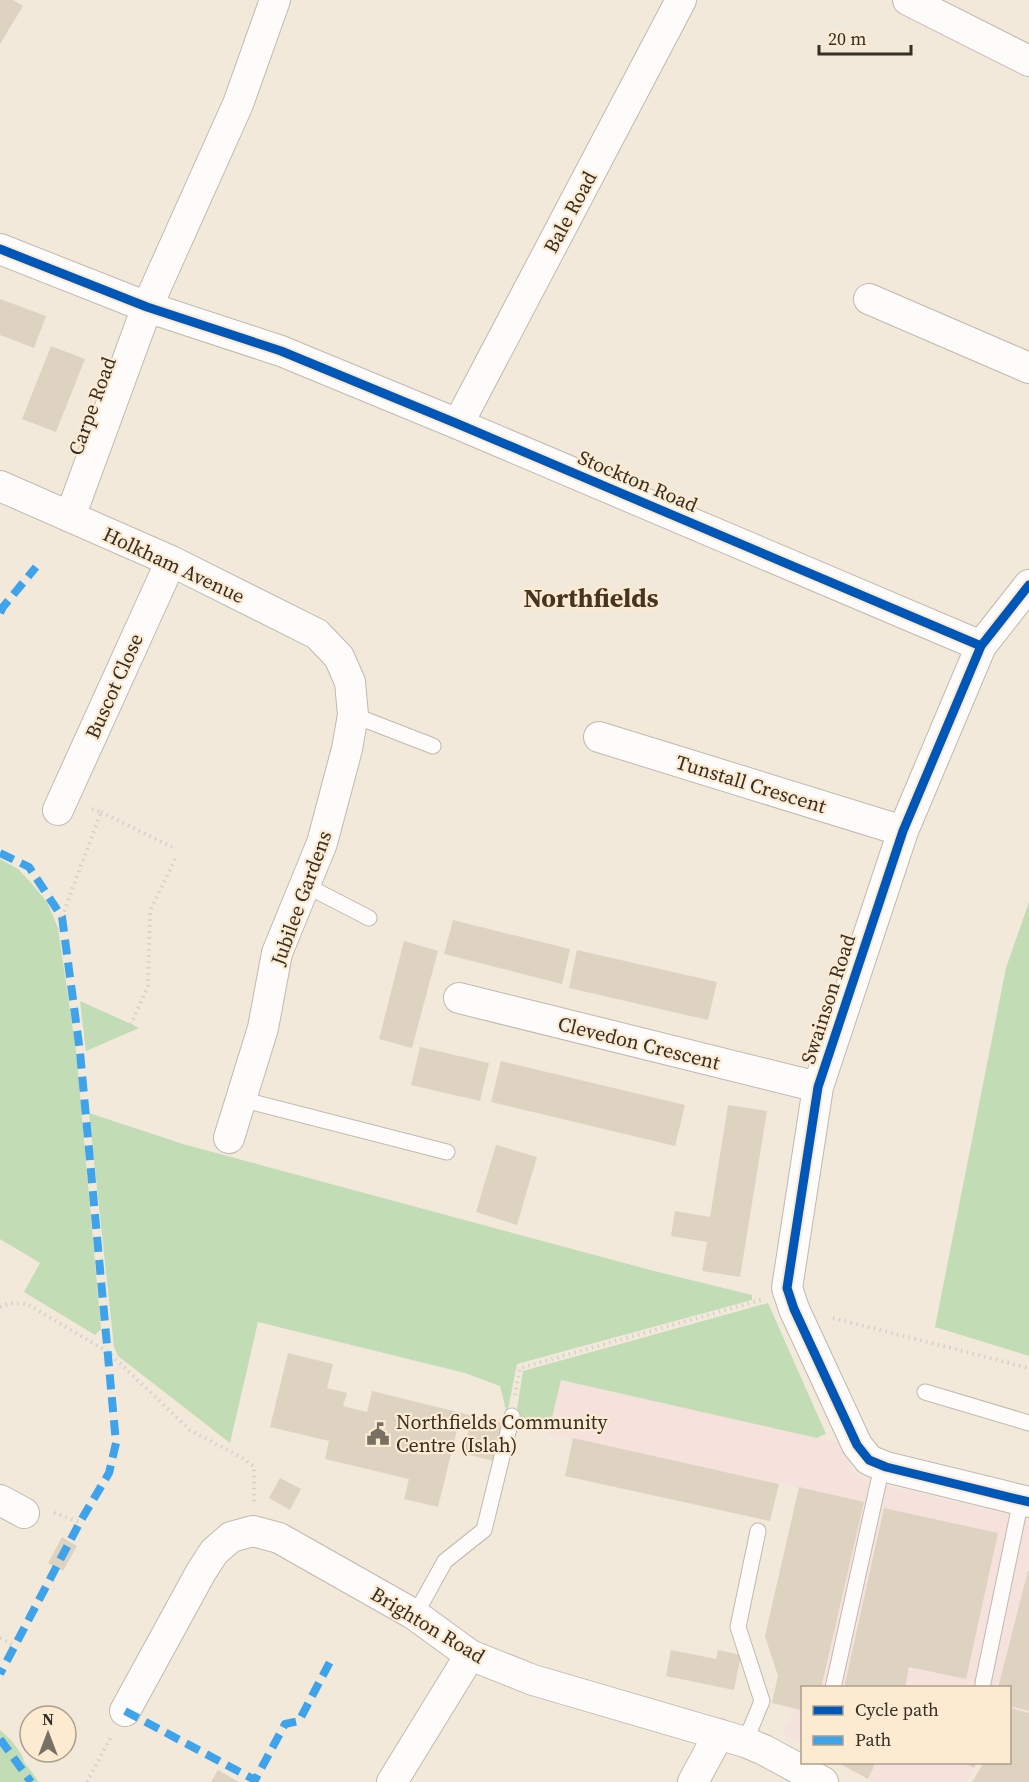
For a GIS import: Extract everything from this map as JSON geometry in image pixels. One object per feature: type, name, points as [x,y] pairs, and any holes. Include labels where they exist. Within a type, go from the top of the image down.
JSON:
[{"type":"street","name":"Carpe Road","points":[[70,518],[147,307],[238,104],[275,0]]},
{"type":"street","name":"Bale Road","points":[[458,424],[681,0]]},
{"type":"street","points":[[909,0],[1027,57]]},
{"type":"street","points":[[0,249],[147,307]]},
{"type":"street","points":[[869,299],[1029,368]]},
{"type":"street","name":"Stockton Road","points":[[147,307],[281,351],[981,646]]},
{"type":"street","name":"Holkham Avenue","points":[[0,486],[171,561],[317,634],[339,657]]},
{"type":"street","name":"Buscot Close","points":[[61,804],[171,561]]},
{"type":"street","name":"Swainson Road","points":[[790,1299],[818,1087],[903,831],[981,646],[1029,585]]},
{"type":"street","name":"Jubilee Gardens","points":[[229,1138],[263,1028],[277,953],[322,843],[347,749],[353,715],[350,682],[339,657]]},
{"type":"street","name":"Tunstall Crescent","points":[[599,737],[903,831]]},
{"type":"street","name":"Clevedon Crescent","points":[[459,998],[818,1087]]},
{"type":"street","points":[[790,1299],[857,1444],[869,1460],[882,1466],[1025,1501]]},
{"type":"street","points":[[125,1711],[214,1552],[231,1537],[253,1531]]},
{"type":"street","name":"Brighton Road","points":[[253,1531],[279,1538],[415,1615],[470,1655],[533,1680],[732,1738],[764,1750],[823,1782]]},
{"type":"street","points":[[392,1782],[470,1655]]},
{"type":"street","points":[[693,1782],[732,1738]]},
{"type":"lane","points":[[353,715],[433,746]]},
{"type":"lane","points":[[305,885],[369,918]]},
{"type":"lane","points":[[240,1099],[447,1152]]},
{"type":"lane","points":[[925,1392],[1029,1423]]},
{"type":"lane","points":[[415,1615],[445,1561],[484,1530],[512,1416]]},
{"type":"lane","points":[[833,1686],[882,1466]]},
{"type":"lane","points":[[983,1683],[1025,1501]]},
{"type":"lane","points":[[732,1738],[762,1701],[738,1627],[758,1531]]},
{"type":"path","points":[[61,804],[100,812],[172,847]]},
{"type":"path","points":[[62,917],[100,812]]},
{"type":"path","points":[[79,1042],[131,1024],[148,986],[150,911],[175,859]]},
{"type":"path","points":[[512,1416],[520,1368],[765,1299],[790,1299],[1029,1368]]},
{"type":"path","points":[[0,1307],[10,1303],[27,1304],[108,1352],[190,1430],[244,1459],[254,1467],[253,1531]]},
{"type":"path","points":[[53,1513],[80,1522]]},
{"type":"path","points":[[0,1638],[15,1646]]},
{"type":"path","points":[[87,1782],[125,1711]]},
{"type":"shaded area","points":[[561,1380],[843,1443],[853,1472],[869,1482],[1029,1519],[1029,1713],[1011,1708],[1011,1686],[801,1686],[801,1742],[782,1732],[795,1710],[772,1703],[778,1676],[765,1636],[800,1488],[548,1434]]},
{"type":"shaded area","points":[[839,1764],[977,1764],[967,1782],[874,1782]]},
{"type":"green space","points":[[0,859],[18,869],[32,884],[47,902],[58,928],[76,1051],[101,1329],[95,1335],[24,1292],[40,1263],[0,1239]]},
{"type":"green space","points":[[1029,902],[1029,1356],[935,1327],[1006,968]]},
{"type":"green space","points":[[80,1001],[131,1024],[139,1028],[86,1051]]},
{"type":"green space","points":[[89,1113],[183,1144],[654,1271],[752,1295],[752,1300],[517,1364],[507,1414],[500,1386],[465,1373],[258,1322],[230,1443],[118,1356],[114,1347]]},
{"type":"green space","points":[[768,1303],[826,1434],[817,1438],[561,1380],[550,1426],[516,1415],[523,1371]]},
{"type":"green space","points":[[0,1730],[18,1750],[18,1764],[26,1764],[39,1782],[0,1782]]},
{"type":"building","points":[[0,0],[13,0],[23,6],[0,44]]},
{"type":"building","points":[[0,299],[46,316],[34,348],[0,335]]},
{"type":"building","points":[[51,346],[85,359],[56,432],[22,419]]},
{"type":"building","points":[[453,920],[570,949],[562,984],[444,954]]},
{"type":"building","points":[[404,941],[438,951],[412,1048],[379,1039]]},
{"type":"building","points":[[577,950],[717,982],[708,1020],[569,988]]},
{"type":"building","points":[[420,1047],[489,1063],[480,1101],[411,1085]]},
{"type":"building","points":[[501,1061],[685,1105],[675,1146],[491,1102]]},
{"type":"building","points":[[728,1105],[767,1111],[740,1277],[702,1271],[707,1242],[671,1236],[675,1211],[710,1217]]},
{"type":"building","points":[[496,1145],[537,1157],[517,1225],[476,1212]]},
{"type":"building","name":"Northfields Community Centre (Islah)","points":[[288,1353],[333,1364],[327,1388],[347,1393],[343,1406],[367,1412],[372,1391],[502,1423],[493,1461],[463,1453],[470,1424],[459,1422],[438,1507],[404,1499],[409,1479],[325,1459],[329,1441],[270,1427]]},
{"type":"building","points":[[573,1438],[779,1484],[770,1521],[565,1476]]},
{"type":"building","points":[[280,1478],[301,1489],[290,1510],[269,1498]]},
{"type":"building","points":[[799,1487],[864,1502],[821,1686],[801,1686],[801,1710],[772,1703],[778,1676],[765,1636]]},
{"type":"building","points":[[884,1508],[998,1533],[966,1679],[909,1667],[905,1686],[844,1686]]},
{"type":"building","points":[[62,1537],[77,1546],[63,1571],[48,1563]]},
{"type":"building","points":[[1029,1571],[1029,1711],[1011,1706],[1011,1686],[999,1686]]},
{"type":"building","points":[[671,1650],[716,1659],[718,1650],[741,1655],[734,1690],[666,1676]]},
{"type":"building","points":[[1011,1708],[1029,1713],[1029,1782],[972,1782],[983,1764],[1011,1764]]},
{"type":"building","points":[[841,1764],[875,1764],[868,1779]]},
{"type":"building","points":[[218,1770],[239,1782],[211,1782]]},
{"type":"marked path","points":[[0,613],[36,567]]},
{"type":"marked path","points":[[0,853],[29,867],[62,917],[80,1052],[116,1443],[109,1473],[80,1522],[0,1674]]},
{"type":"marked path","points":[[125,1711],[255,1780],[285,1724],[299,1721],[333,1656]]},
{"type":"marked path","points":[[0,1739],[31,1782]]},
{"type":"cycle path","points":[[0,249],[147,307],[281,351],[981,646]]},
{"type":"cycle path","points":[[1029,585],[981,646],[903,831],[818,1087],[787,1288],[794,1309],[857,1445],[869,1460],[886,1467],[1029,1502]]},
{"type":"place","name":"Northfields Community Centre (Islah)","points":[[378,1434]]},
{"type":"district","name":"Northfields","points":[[591,598]]}]
